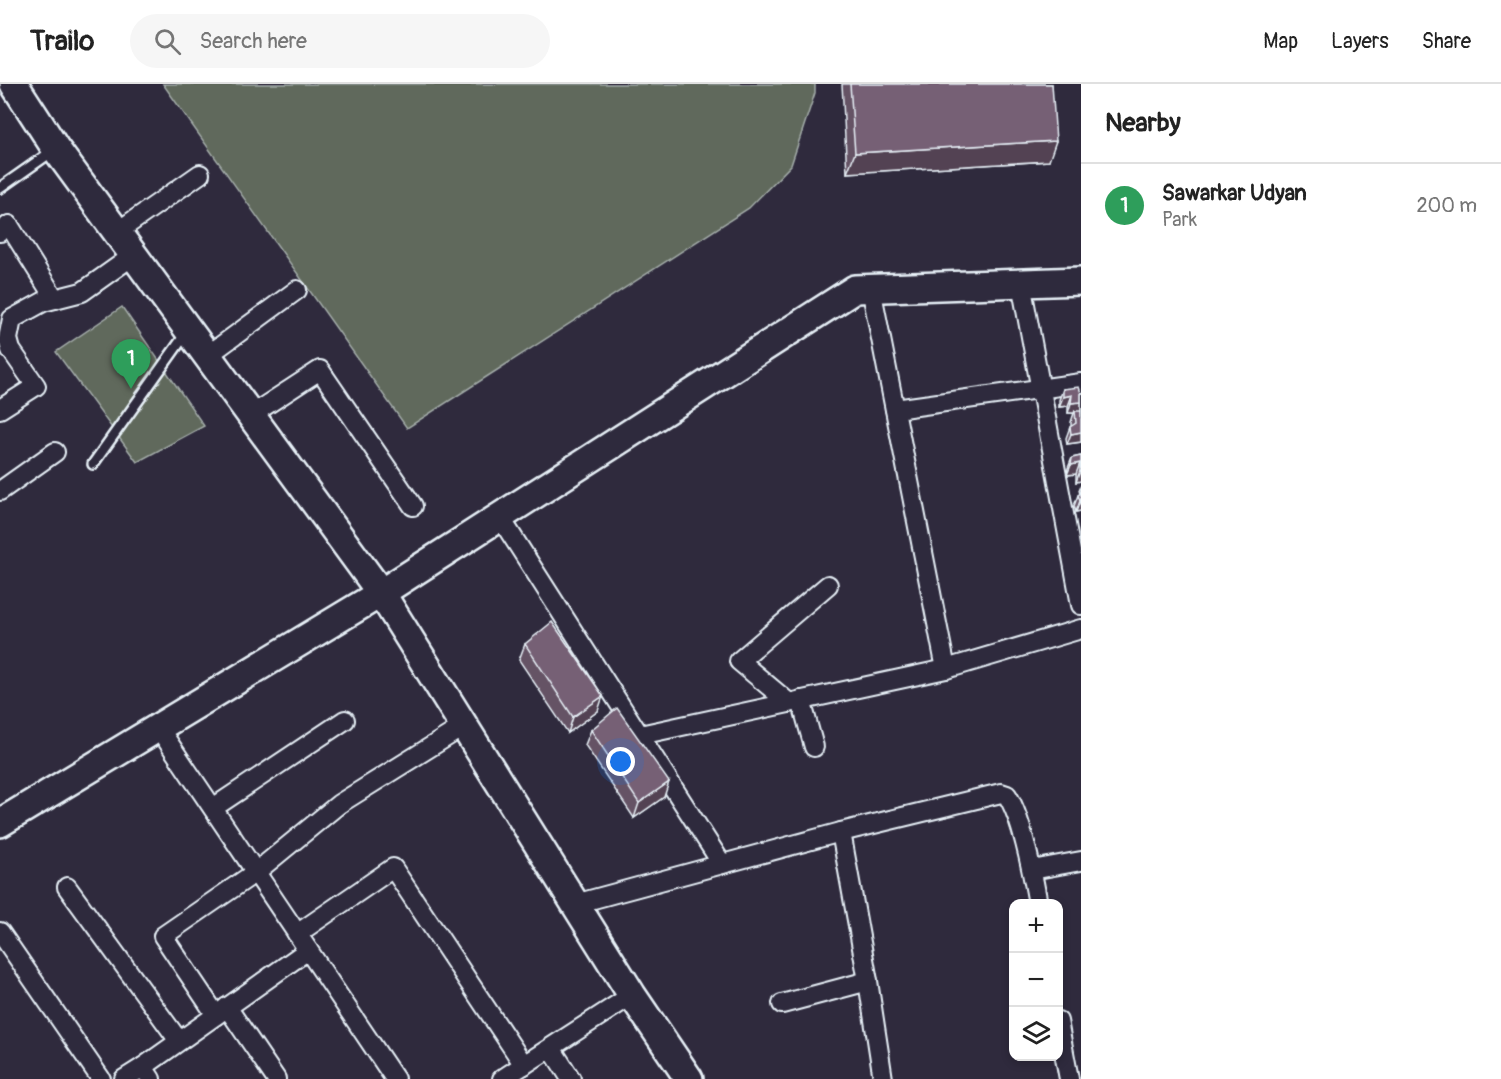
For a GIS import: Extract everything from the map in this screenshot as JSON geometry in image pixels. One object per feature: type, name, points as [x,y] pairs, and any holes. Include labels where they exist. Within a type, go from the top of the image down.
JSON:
[{"type":"street","points":[[14,84],[56,148],[381,593],[632,995],[689,1079]]},
{"type":"street","points":[[117,232],[200,174]]},
{"type":"street","points":[[0,232],[9,225],[55,299]]},
{"type":"street","points":[[0,409],[36,386],[11,350],[8,339],[12,319],[29,308],[82,292],[134,255]]},
{"type":"street","points":[[0,823],[381,593],[855,289],[1081,281]]},
{"type":"street","points":[[1021,283],[1040,388],[1073,523],[1081,604]]},
{"type":"street","points":[[871,288],[945,669]]},
{"type":"street","points":[[207,356],[297,290]]},
{"type":"street","points":[[251,415],[320,370],[413,506]]},
{"type":"street","points":[[895,409],[1081,383]]},
{"type":"street","points":[[0,491],[55,452]]},
{"type":"street","points":[[500,517],[722,864]]},
{"type":"street","points":[[814,747],[795,701],[739,661],[828,585]]},
{"type":"street","points":[[640,735],[945,669],[1081,628]]},
{"type":"street","points":[[213,808],[345,720]]},
{"type":"street","points":[[276,1079],[163,936],[256,872],[339,804],[464,726]]},
{"type":"street","points":[[158,728],[395,1079]]},
{"type":"street","points":[[575,904],[841,832],[1001,793],[1007,795],[1013,807],[1032,870],[1037,899]]},
{"type":"street","points":[[841,832],[883,1079]]},
{"type":"street","points":[[1032,870],[1081,861]]},
{"type":"street","points":[[297,934],[393,868],[524,1065]]},
{"type":"street","points":[[67,887],[179,1041]]},
{"type":"street","points":[[0,932],[101,1079]]},
{"type":"street","points":[[124,1079],[147,1073],[179,1041],[308,950]]},
{"type":"street","points":[[782,1004],[868,981]]},
{"type":"street","points":[[502,1079],[632,995]]},
{"type":"street","points":[[1063,1044],[1069,1079]]},
{"type":"street","points":[[550,1048],[571,1079]]},
{"type":"lane","points":[[0,188],[56,148]]},
{"type":"lane","points":[[93,464],[188,330]]},
{"type":"green space","points":[[163,84],[815,84],[815,93],[791,165],[749,208],[407,428]]},
{"type":"green space","points":[[122,307],[204,426],[137,462],[56,352]]},
{"type":"building","points":[[850,84],[1052,84],[1056,141],[855,153]]},
{"type":"building","points":[[1079,387],[1081,402],[1071,403],[1072,395],[1063,397],[1063,389]]},
{"type":"building","points":[[1075,411],[1081,411],[1081,432],[1071,434],[1070,427],[1076,423]]},
{"type":"building","points":[[1081,456],[1080,471],[1080,463],[1071,465],[1072,458]]},
{"type":"building","points":[[552,622],[603,696],[573,717],[525,644]]},
{"type":"building","points":[[617,708],[669,782],[639,803],[591,730]]},
{"type":"place","name":"Sawarkar Udyan","points":[[131,389]]}]
